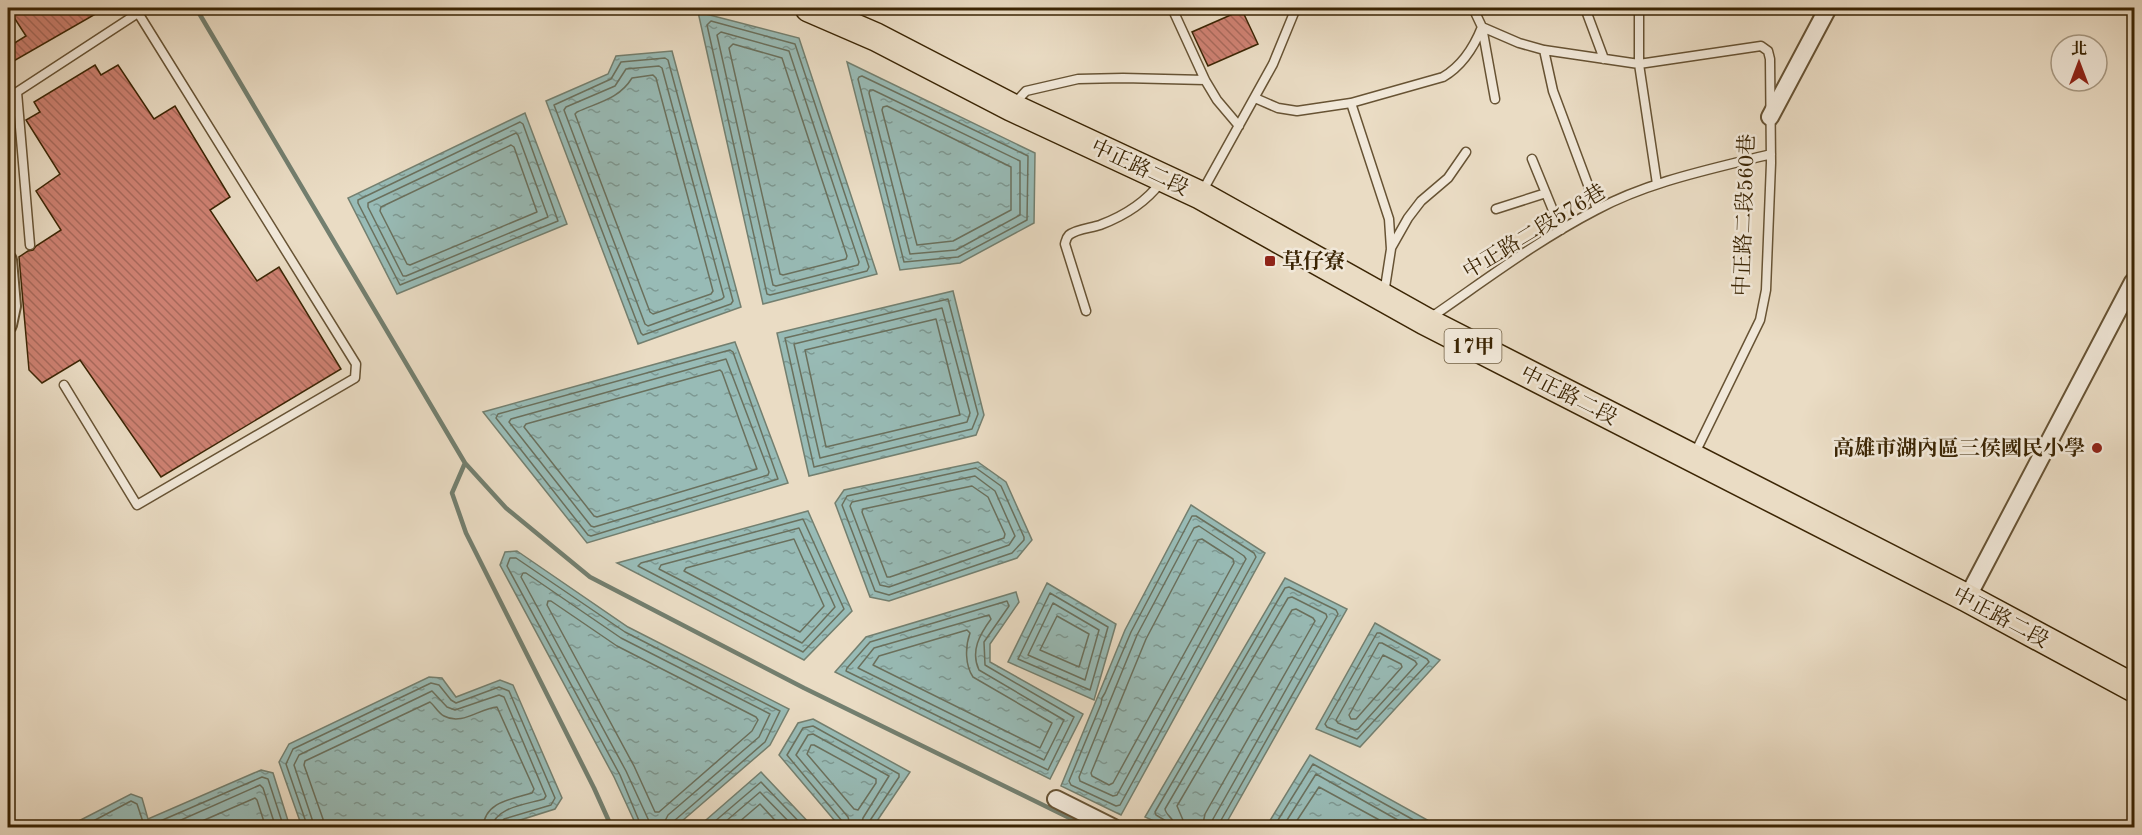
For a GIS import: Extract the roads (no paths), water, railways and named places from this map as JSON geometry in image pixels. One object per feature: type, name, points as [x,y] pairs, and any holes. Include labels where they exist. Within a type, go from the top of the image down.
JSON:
[{"type":"main road","name":"中正路二段","points":[[809,8],[876,37],[1011,107],[1200,195],[1383,299],[1967,598],[2134,688]]},
{"type":"street","name":"中正路二段560巷","points":[[1770,117],[1828,8]]},
{"type":"street","points":[[8,260],[12,306],[8,325]]},
{"type":"street","points":[[1967,598],[2134,283]]},
{"type":"street","points":[[1056,799],[1114,828]]},
{"type":"lane","points":[[1172,8],[1205,80],[1217,100],[1239,126]]},
{"type":"lane","points":[[1200,195],[1274,64],[1296,8]]},
{"type":"lane","points":[[1473,8],[1482,27],[1495,99]]},
{"type":"lane","points":[[1585,8],[1589,13],[1604,59]]},
{"type":"lane","points":[[1639,8],[1638,64],[1657,184]]},
{"type":"lane","points":[[30,245],[17,92],[137,10],[356,364],[355,378],[137,506],[64,385]]},
{"type":"lane","points":[[1255,98],[1289,111],[1351,102],[1443,76],[1450,73],[1472,50],[1482,27]]},
{"type":"lane","points":[[1482,27],[1519,43],[1544,50],[1638,64],[1761,46],[1768,51],[1770,59],[1770,117]]},
{"type":"lane","points":[[1544,50],[1553,91],[1597,209]]},
{"type":"lane","points":[[1011,107],[1026,91],[1078,79],[1205,80]]},
{"type":"lane","points":[[1351,102],[1389,219],[1391,249],[1383,299]]},
{"type":"lane","name":"中正路二段560巷","points":[[1693,458],[1760,320],[1766,290],[1771,154],[1770,117]]},
{"type":"lane","points":[[1391,249],[1408,218],[1421,201],[1448,178],[1466,152]]},
{"type":"lane","name":"中正路二段576巷","points":[[1425,321],[1561,230],[1597,209],[1657,184],[1771,154]]},
{"type":"lane","points":[[1532,159],[1561,230]]},
{"type":"lane","points":[[1086,311],[1065,244],[1067,238],[1071,234],[1102,224],[1130,211],[1151,195],[1163,179]]},
{"type":"lane","points":[[1496,208],[1546,194]]},
{"type":"water","points":[[698,12],[799,38],[877,274],[763,304]]},
{"type":"water","points":[[672,51],[741,307],[638,344],[546,101],[608,74],[616,56]]},
{"type":"water","points":[[847,62],[1035,153],[1034,223],[960,263],[900,270]]},
{"type":"water","points":[[525,113],[567,224],[397,294],[348,198]]},
{"type":"water","points":[[953,291],[984,415],[976,435],[809,476],[777,333]]},
{"type":"water","points":[[735,342],[788,483],[587,543],[483,412]]},
{"type":"water","points":[[978,462],[1006,482],[1032,540],[1017,558],[889,601],[870,597],[835,503],[844,490]]},
{"type":"water","points":[[1191,505],[1265,553],[1121,815],[1061,786],[1125,630]]},
{"type":"water","points":[[808,511],[852,611],[804,660],[617,563]]},
{"type":"water","points":[[517,551],[628,627],[789,709],[770,745],[675,827],[637,827],[614,777],[500,565],[505,552]]},
{"type":"water","points":[[1285,578],[1347,609],[1224,827],[1167,827],[1145,817]]},
{"type":"water","points":[[1047,583],[1116,624],[1094,700],[1008,662]]},
{"type":"water","points":[[1016,592],[1019,602],[990,644],[990,662],[1083,714],[1050,779],[835,672],[866,637]]},
{"type":"water","points":[[1375,623],[1440,660],[1360,747],[1316,729]]},
{"type":"water","points":[[429,677],[442,678],[456,697],[500,680],[513,685],[562,798],[555,809],[498,827],[302,827],[279,762],[289,744]]},
{"type":"water","points":[[813,719],[910,772],[873,827],[840,827],[779,755],[798,723]]},
{"type":"water","points":[[1310,755],[1440,827],[1266,827]]},
{"type":"water","points":[[261,770],[273,773],[290,827],[67,827],[131,794],[142,798],[148,819]]},
{"type":"water","points":[[761,772],[813,827],[698,827]]},
{"type":"waterway","points":[[196,8],[465,463],[506,508],[590,577],[804,688],[1090,828]]},
{"type":"waterway","points":[[465,463],[452,493],[466,533],[612,828]]},
{"type":"place","name":"草仔寮","points":[[1270,261]]},
{"type":"place","name":"高雄市湖內區三侯國民小學","points":[[2097,448]]}]
